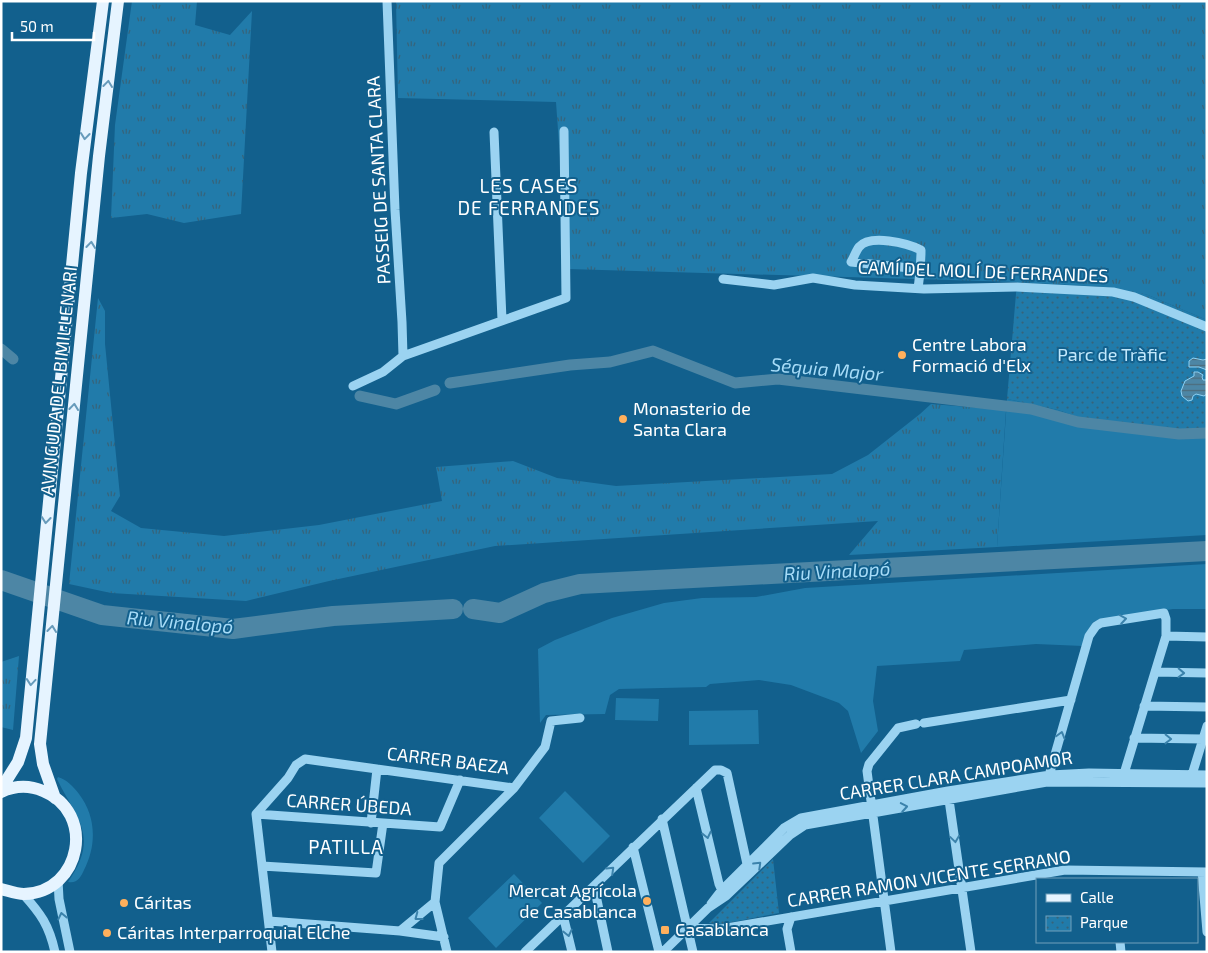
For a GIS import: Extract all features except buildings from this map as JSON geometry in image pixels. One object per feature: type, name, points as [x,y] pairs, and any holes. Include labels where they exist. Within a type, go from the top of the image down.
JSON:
[{"type":"main road","name":"AVINGUDA DEL BIMIL·LENARI","points":[[1,790],[18,762],[26,738],[90,98],[103,1]]},
{"type":"main road","name":"AVINGUDA DEL BIMIL·LENARI","points":[[55,798],[43,764],[40,744],[99,156],[118,1]]},
{"type":"main road","points":[[1,790],[32,788],[48,793],[64,806],[71,816],[77,840],[71,864],[58,880],[46,889],[23,894],[1,889]]},
{"type":"street","name":"PASSEIG DE SANTA CLARA","points":[[387,1],[402,356]]},
{"type":"street","points":[[353,386],[383,372],[402,356],[566,298],[564,130]]},
{"type":"street","points":[[494,132],[502,320]]},
{"type":"street","points":[[918,289],[920,269],[921,250],[908,244],[871,240],[859,246],[851,262],[920,269]]},
{"type":"street","name":"CAMÍ DEL MOLÍ DE FERRANDES","points":[[724,279],[774,285],[813,278],[855,285],[918,289],[1016,287],[1113,292],[1134,297],[1207,327]]},
{"type":"street","points":[[1048,778],[1090,636],[1096,626],[1101,623],[1164,613],[1166,636],[1123,777]]},
{"type":"street","points":[[1166,636],[1207,637]]},
{"type":"street","points":[[1155,672],[1207,673]]},
{"type":"street","points":[[891,952],[867,771],[869,764],[898,728],[1071,700]]},
{"type":"street","points":[[1144,706],[1207,706]]},
{"type":"street","name":"CARRER BAEZA","points":[[256,814],[288,778],[296,766],[305,759],[514,788],[545,747],[551,721],[580,718]]},
{"type":"street","points":[[1190,778],[1207,726]]},
{"type":"street","points":[[1134,738],[1203,739]]},
{"type":"street","points":[[371,822],[377,769]]},
{"type":"street","points":[[528,950],[662,819],[716,770],[727,773],[747,864]]},
{"type":"street","name":"CARRER CLARA CAMPOAMOR","points":[[803,822],[872,808],[1048,778],[1190,778],[1207,775]]},
{"type":"street","name":"CARRER CLARA CAMPOAMOR","points":[[1190,778],[1207,783]]},
{"type":"street","name":"CARRER ÚBEDA","points":[[256,814],[440,827],[460,780]]},
{"type":"street","points":[[447,952],[435,902],[439,863],[514,788]]},
{"type":"street","points":[[696,788],[723,893]]},
{"type":"street","points":[[948,795],[971,952]]},
{"type":"street","points":[[256,814],[272,952]]},
{"type":"street","points":[[662,819],[692,952]]},
{"type":"street","points":[[723,893],[747,864],[784,828],[803,822]]},
{"type":"street","points":[[634,847],[661,952],[723,893],[803,822]]},
{"type":"street","points":[[262,866],[376,873],[383,823]]},
{"type":"street","name":"CARRER RAMON VICENTE SERRANO","points":[[687,928],[721,929],[1065,870],[1111,875],[1204,872]]},
{"type":"street","points":[[1204,872],[1207,932]]},
{"type":"street","points":[[58,880],[58,899],[70,952]]},
{"type":"street","points":[[594,886],[608,952]]},
{"type":"street","points":[[23,894],[47,924],[55,952]]},
{"type":"street","points":[[400,931],[435,902]]},
{"type":"street","points":[[563,915],[572,952]]},
{"type":"street","points":[[791,917],[787,929],[791,952]]},
{"type":"street","points":[[269,921],[400,931],[444,937]]},
{"type":"green space","points":[[132,1],[197,1],[195,25],[230,35],[252,11],[241,214],[184,223],[147,214],[111,218],[115,125]]},
{"type":"green space","points":[[396,1],[1207,1],[1207,320],[1148,295],[1105,287],[1017,282],[568,269],[556,102],[398,98]]},
{"type":"green space","name":"Parc de Tràfic","points":[[1017,282],[1126,289],[1148,295],[1207,320],[1207,432],[1179,432],[1083,419],[1058,410],[1007,399]]},
{"type":"green space","points":[[98,298],[105,311],[105,344],[120,496],[111,511],[141,528],[224,536],[319,525],[442,501],[436,467],[513,461],[557,478],[616,486],[832,474],[868,455],[931,404],[1006,410],[997,547],[849,555],[878,521],[495,546],[329,581],[246,601],[111,593],[69,584]]},
{"type":"green space","points":[[1007,399],[1058,410],[1083,419],[1179,432],[1207,432],[1207,535],[997,547]]},
{"type":"green space","points":[[1207,564],[1207,609],[1173,609],[1093,622],[1083,646],[1036,644],[964,650],[960,661],[877,666],[873,701],[878,731],[861,753],[848,711],[839,703],[791,685],[759,680],[710,684],[706,687],[619,689],[610,695],[605,714],[546,715],[540,723],[538,649],[555,640],[612,618],[664,603],[702,598],[756,597],[805,588]]},
{"type":"green space","points":[[19,656],[13,730],[1,727],[1,662]]},
{"type":"green space","points":[[616,698],[659,699],[658,721],[615,720]]},
{"type":"green space","points":[[758,710],[759,744],[689,745],[689,711]]},
{"type":"green space","points":[[58,777],[72,786],[85,803],[93,831],[91,851],[83,873],[76,881],[71,882],[68,882],[78,866],[83,852],[84,840],[78,817],[57,779]]},
{"type":"green space","points":[[565,791],[610,836],[583,863],[539,818]]},
{"type":"green space","points":[[773,859],[779,913],[722,924],[709,923]]},
{"type":"green space","points":[[514,874],[542,903],[496,948],[468,918]]},
{"type":"shaded area","points":[[1193,358],[1207,359],[1207,370],[1199,367],[1189,367],[1189,361]]},
{"type":"shaded area","points":[[1194,372],[1203,375],[1203,380],[1207,380],[1207,394],[1204,396],[1196,394],[1192,400],[1188,401],[1182,396],[1181,391],[1185,381],[1194,376]]},
{"type":"waterway","name":"Séquia Major","points":[[1,349],[13,359]]},
{"type":"waterway","name":"Séquia Major","points":[[450,383],[570,365],[610,362],[653,351],[735,383],[778,379],[1031,409],[1078,422],[1179,434],[1207,433]]},
{"type":"waterway","name":"Séquia Major","points":[[360,396],[396,404],[435,390]]},
{"type":"waterway","name":"Riu Vinalopó","points":[[473,609],[500,613],[544,593],[580,584],[1207,551]]},
{"type":"waterway","name":"Riu Vinalopó","points":[[1,580],[102,615],[233,629],[333,616],[453,609]]},
{"type":"place","name":"Centre Labora Formació d'Elx","points":[[902,355]]},
{"type":"place","name":"Monasterio de Santa Clara","points":[[623,419]]},
{"type":"place","name":"Mercat Agrícola de Casablanca","points":[[647,901]]},
{"type":"place","name":"Cáritas","points":[[124,903]]},
{"type":"place","name":"Casablanca","points":[[665,930]]},
{"type":"place","name":"Cáritas Interparroquial Elche","points":[[107,933]]},
{"type":"district","name":"LES CASES DE FERRANDES","points":[[529,197]]},
{"type":"district","name":"PATILLA","points":[[346,847]]}]
